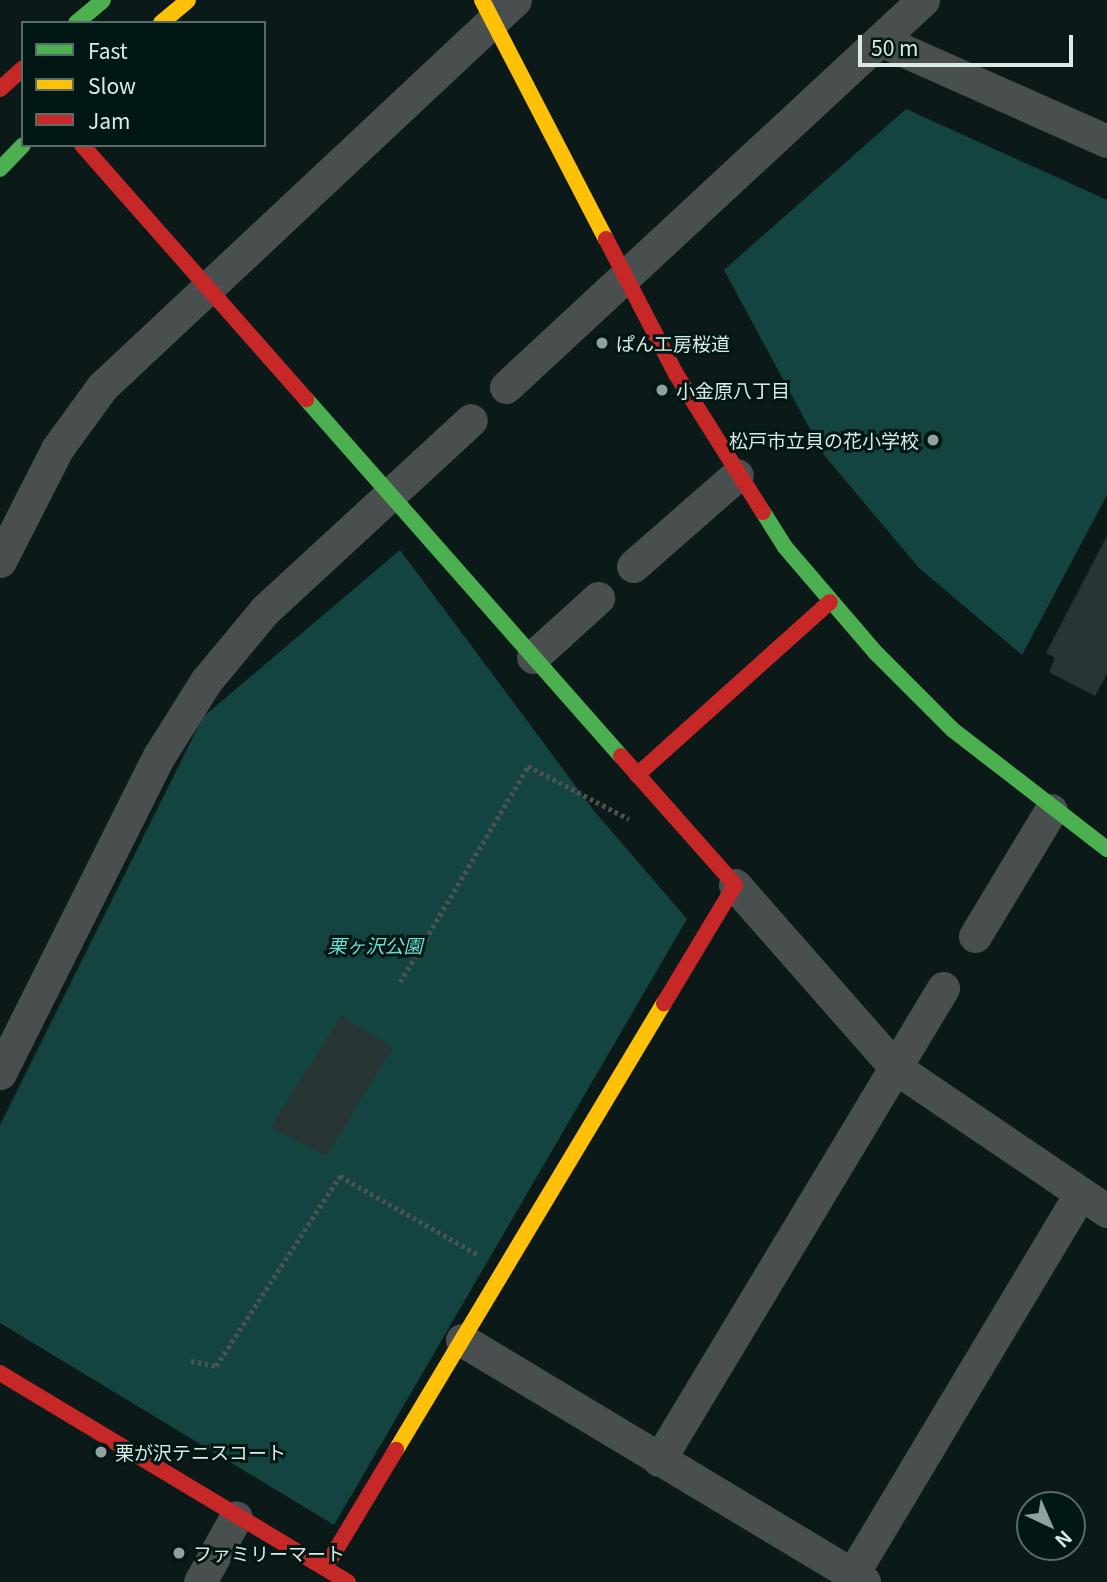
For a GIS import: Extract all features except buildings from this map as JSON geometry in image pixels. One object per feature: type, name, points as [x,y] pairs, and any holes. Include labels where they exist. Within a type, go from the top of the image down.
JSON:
[{"type":"street","points":[[78,21],[103,0]]},
{"type":"street","points":[[163,21],[188,0]]},
{"type":"street","points":[[506,387],[923,0]]},
{"type":"street","points":[[0,561],[57,449],[85,408],[206,287],[497,6],[625,277],[737,475],[830,602],[953,730],[1051,810],[1107,849]]},
{"type":"street","points":[[880,40],[1107,141]]},
{"type":"street","points":[[0,89],[21,70]]},
{"type":"street","points":[[0,169],[21,147]]},
{"type":"street","points":[[84,147],[896,1068],[1094,1202],[858,1579],[462,1340]]},
{"type":"street","points":[[1,1068],[159,756],[206,681],[265,610],[471,420]]},
{"type":"street","points":[[633,566],[737,475]]},
{"type":"street","points":[[533,657],[598,598]]},
{"type":"street","points":[[637,775],[830,602]]},
{"type":"street","points":[[975,936],[1051,810]]},
{"type":"street","points":[[325,1568],[735,884]]},
{"type":"street","points":[[659,1460],[943,988]]},
{"type":"street","points":[[0,1373],[348,1582]]},
{"type":"street","points":[[200,1582],[236,1517]]},
{"type":"path","points":[[400,982],[528,766],[633,821]]},
{"type":"path","points":[[191,1361],[216,1366],[340,1175],[505,1270]]},
{"type":"green space","name":"松戸市立貝の花小学校","points":[[906,109],[1107,200],[1107,495],[1022,655],[919,568],[824,455],[724,270]]},
{"type":"green space","name":"栗ヶ沢公園","points":[[400,550],[595,812],[687,919],[334,1525],[0,1323],[0,1125],[203,717]]},
{"type":"traffic: fast","points":[[78,21],[103,0]]},
{"type":"traffic: fast","points":[[0,169],[21,147]]},
{"type":"traffic: fast","points":[[306,399],[621,756]]},
{"type":"traffic: fast","points":[[763,512],[785,547],[876,653],[953,730],[1107,849]]},
{"type":"traffic: slow","points":[[163,21],[188,0]]},
{"type":"traffic: slow","points":[[482,0],[606,239]]},
{"type":"traffic: slow","points":[[396,1450],[664,1003]]},
{"type":"traffic: jam","points":[[0,89],[21,70]]},
{"type":"traffic: jam","points":[[84,147],[306,399]]},
{"type":"traffic: jam","points":[[606,239],[676,374],[763,512]]},
{"type":"traffic: jam","points":[[637,775],[830,602]]},
{"type":"traffic: jam","points":[[621,756],[735,885],[664,1003]]},
{"type":"traffic: jam","points":[[0,1373],[348,1582]]},
{"type":"traffic: jam","points":[[325,1568],[396,1450]]},
{"type":"place","name":"ぱん工房桜道","points":[[602,343]]},
{"type":"place","name":"小金原八丁目","points":[[662,390]]},
{"type":"place","name":"松戸市立貝の花小学校","points":[[933,440]]},
{"type":"place","name":"栗が沢テニスコート","points":[[101,1452]]},
{"type":"place","name":"ファミリーマート","points":[[179,1553]]}]
